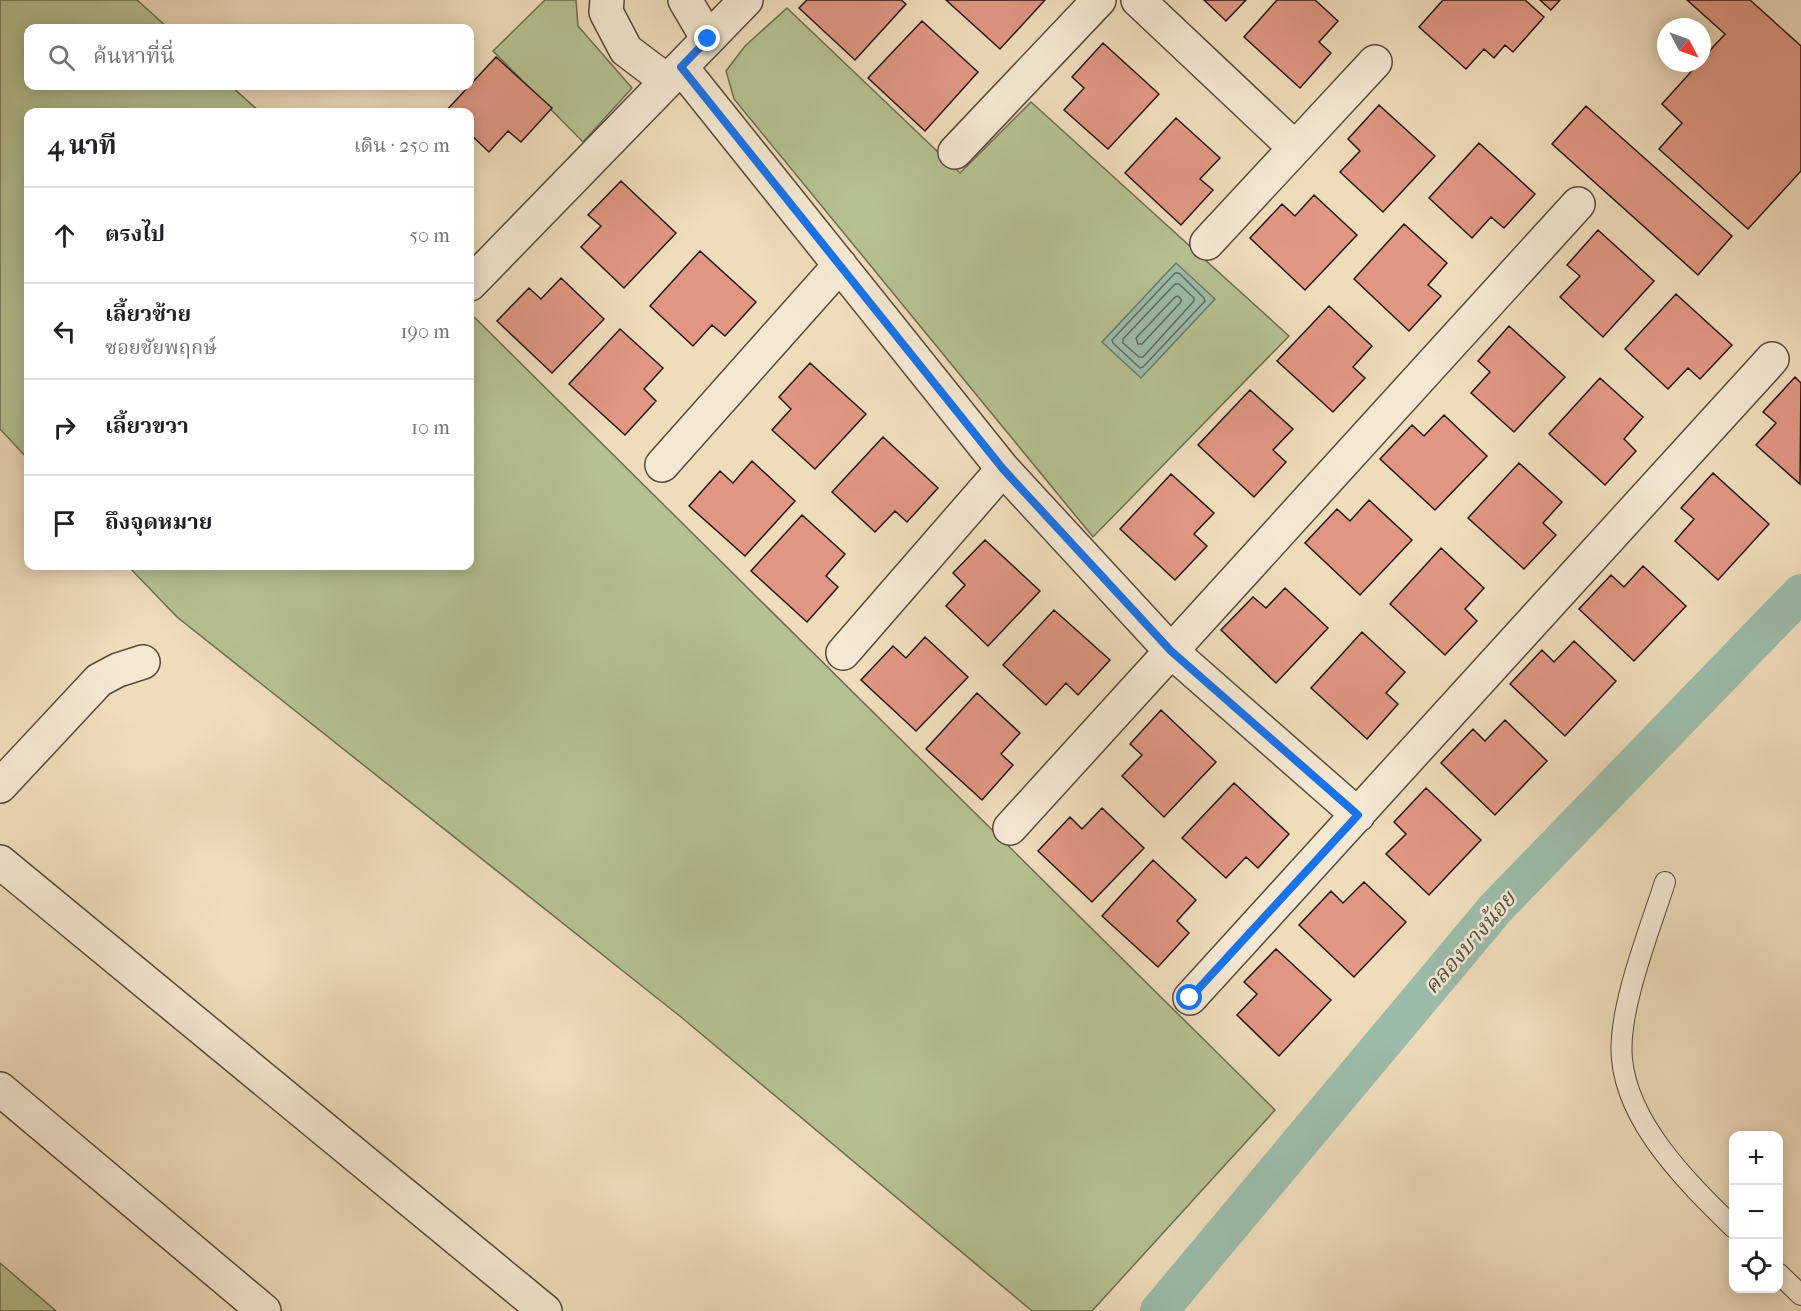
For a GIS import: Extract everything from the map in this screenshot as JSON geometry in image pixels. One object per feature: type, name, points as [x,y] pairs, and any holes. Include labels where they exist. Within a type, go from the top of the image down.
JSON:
[{"type":"street","points":[[607,0],[606,12],[626,50],[674,74],[840,265],[1003,469],[1171,651],[1358,815]]},
{"type":"street","points":[[685,0],[708,39]]},
{"type":"street","points":[[474,280],[746,0]]},
{"type":"street","points":[[955,152],[1099,0]]},
{"type":"street","points":[[1138,0],[1295,148]]},
{"type":"street","points":[[1207,243],[1375,62]]},
{"type":"street","points":[[1010,828],[1578,204]]},
{"type":"street","points":[[662,465],[840,265]]},
{"type":"street","points":[[1190,998],[1772,359]]},
{"type":"street","points":[[843,652],[1003,469]]},
{"type":"street","points":[[0,786],[99,680],[118,670],[143,662]]},
{"type":"street","points":[[0,862],[545,1311]]},
{"type":"street","points":[[0,1089],[264,1311]]},
{"type":"lane","points":[[1665,882],[1630,994],[1623,1034],[1622,1058],[1626,1080],[1647,1128],[1663,1150],[1729,1223]]},
{"type":"lane","points":[[1783,1277],[1801,1295]]},
{"type":"shaded area","points":[[0,0],[137,0],[164,24],[24,24],[24,90],[235,90],[256,108],[24,108],[24,455],[0,429]]},
{"type":"shaded area","points":[[545,0],[576,0],[578,26],[632,88],[583,142],[493,51]]},
{"type":"shaded area","points":[[787,8],[960,173],[1031,102],[1289,336],[1093,537],[734,99],[726,71],[745,46]]},
{"type":"shaded area","points":[[474,317],[1275,1110],[1092,1311],[1032,1311],[681,1017],[177,617],[132,570],[474,570]]},
{"type":"shaded area","points":[[0,1263],[56,1311],[0,1311]]},
{"type":"water","points":[[1176,263],[1215,299],[1141,378],[1102,342]]},
{"type":"building","points":[[807,0],[901,0],[906,4],[855,60],[799,8]]},
{"type":"building","points":[[946,0],[1045,0],[1000,49]]},
{"type":"building","points":[[1204,0],[1246,0],[1226,21]]},
{"type":"building","points":[[1277,0],[1315,0],[1338,21],[1319,42],[1331,53],[1300,88],[1244,37]]},
{"type":"building","points":[[1443,0],[1525,0],[1544,17],[1513,52],[1505,45],[1494,58],[1484,49],[1466,69],[1419,27]]},
{"type":"building","points":[[1540,0],[1560,0],[1551,10]]},
{"type":"building","points":[[1687,0],[1750,0],[1801,46],[1801,171],[1748,229],[1659,149],[1682,123],[1662,104],[1691,72],[1711,72],[1711,49],[1725,34],[1711,21],[1711,18],[1707,18]]},
{"type":"building","points":[[922,21],[978,72],[925,131],[868,78]]},
{"type":"building","points":[[1103,43],[1159,94],[1108,149],[1064,110],[1084,88],[1072,77]]},
{"type":"building","points":[[496,57],[552,108],[521,142],[508,131],[489,152],[474,138],[474,108],[449,108],[465,90],[474,90],[474,81]]},
{"type":"building","points":[[1379,105],[1435,156],[1383,212],[1340,172],[1360,151],[1348,139]]},
{"type":"building","points":[[1586,106],[1732,236],[1698,275],[1552,144]]},
{"type":"building","points":[[1176,118],[1220,158],[1200,179],[1213,190],[1181,225],[1125,173]]},
{"type":"building","points":[[1479,143],[1535,194],[1504,228],[1491,217],[1472,238],[1429,198]]},
{"type":"building","points":[[621,181],[676,233],[624,288],[581,247],[601,226],[588,215]]},
{"type":"building","points":[[1314,195],[1357,235],[1305,290],[1250,238],[1282,204],[1295,216]]},
{"type":"building","points":[[1404,224],[1447,263],[1428,285],[1441,296],[1409,331],[1354,279]]},
{"type":"building","points":[[1598,230],[1654,281],[1603,337],[1560,297],[1580,276],[1567,265]]},
{"type":"building","points":[[700,251],[756,302],[725,336],[712,325],[693,346],[650,306]]},
{"type":"building","points":[[561,278],[604,319],[552,373],[497,321],[529,288],[541,299]]},
{"type":"building","points":[[1676,294],[1732,345],[1700,379],[1688,368],[1668,389],[1625,349]]},
{"type":"building","points":[[1329,306],[1372,346],[1353,367],[1365,378],[1333,412],[1277,361]]},
{"type":"building","points":[[1509,326],[1565,377],[1514,432],[1471,393],[1490,372],[1478,361]]},
{"type":"building","points":[[620,329],[663,368],[644,389],[656,401],[625,435],[569,384]]},
{"type":"building","points":[[810,363],[866,414],[815,469],[772,430],[791,409],[779,397]]},
{"type":"building","points":[[1795,377],[1801,383],[1800,484],[1756,445],[1776,423],[1763,412]]},
{"type":"building","points":[[1600,378],[1643,417],[1624,439],[1636,451],[1605,485],[1549,434]]},
{"type":"building","points":[[1250,390],[1293,429],[1273,450],[1286,462],[1254,497],[1198,445]]},
{"type":"building","points":[[1444,415],[1487,456],[1435,510],[1380,459],[1412,425],[1424,436]]},
{"type":"building","points":[[883,437],[938,488],[907,522],[895,511],[875,532],[832,492]]},
{"type":"building","points":[[752,461],[795,501],[745,556],[689,506],[720,471],[733,483]]},
{"type":"building","points":[[1519,463],[1562,502],[1543,523],[1556,535],[1524,569],[1468,518]]},
{"type":"building","points":[[1713,473],[1769,524],[1718,580],[1675,541],[1694,519],[1681,508]]},
{"type":"building","points":[[1171,474],[1214,513],[1194,534],[1207,546],[1175,580],[1120,529]]},
{"type":"building","points":[[1369,500],[1412,540],[1360,595],[1305,543],[1337,509],[1350,521]]},
{"type":"building","points":[[802,515],[845,554],[826,576],[838,587],[807,622],[751,571]]},
{"type":"building","points":[[985,540],[1040,591],[988,646],[946,606],[965,585],[953,573]]},
{"type":"building","points":[[1441,548],[1484,588],[1465,609],[1477,621],[1445,655],[1390,604]]},
{"type":"building","points":[[1643,566],[1686,606],[1634,661],[1579,609],[1611,575],[1624,587]]},
{"type":"building","points":[[1285,588],[1328,628],[1276,683],[1221,630],[1253,597],[1266,608]]},
{"type":"building","points":[[1054,610],[1110,660],[1078,695],[1066,683],[1046,705],[1003,665]]},
{"type":"building","points":[[1362,632],[1405,672],[1386,693],[1398,704],[1367,739],[1311,688]]},
{"type":"building","points":[[925,637],[968,677],[916,731],[861,680],[893,646],[906,658]]},
{"type":"building","points":[[1574,641],[1616,681],[1565,736],[1510,684],[1542,650],[1554,662]]},
{"type":"building","points":[[977,693],[1020,733],[1001,754],[1013,765],[982,800],[926,749]]},
{"type":"building","points":[[1161,710],[1216,762],[1164,817],[1122,776],[1142,755],[1130,744]]},
{"type":"building","points":[[1505,720],[1547,761],[1495,815],[1441,763],[1473,729],[1485,741]]},
{"type":"building","points":[[1234,783],[1289,834],[1258,868],[1246,857],[1226,878],[1182,838]]},
{"type":"building","points":[[1426,788],[1481,840],[1429,895],[1386,854],[1406,834],[1394,822]]},
{"type":"building","points":[[1102,808],[1144,848],[1092,902],[1038,851],[1070,817],[1082,829]]},
{"type":"building","points":[[1153,860],[1196,900],[1177,921],[1189,933],[1158,967],[1102,916]]},
{"type":"building","points":[[1364,882],[1406,922],[1354,977],[1299,925],[1331,891],[1343,903]]},
{"type":"building","points":[[1276,949],[1331,1000],[1279,1056],[1237,1015],[1257,994],[1244,982]]},
{"type":"waterway","name":"คลองบางน้อย","points":[[1159,1311],[1495,909],[1801,593]]},
{"type":"route","points":[[708,39],[681,67],[1003,469],[1171,651],[1358,815],[1190,998]]}]
